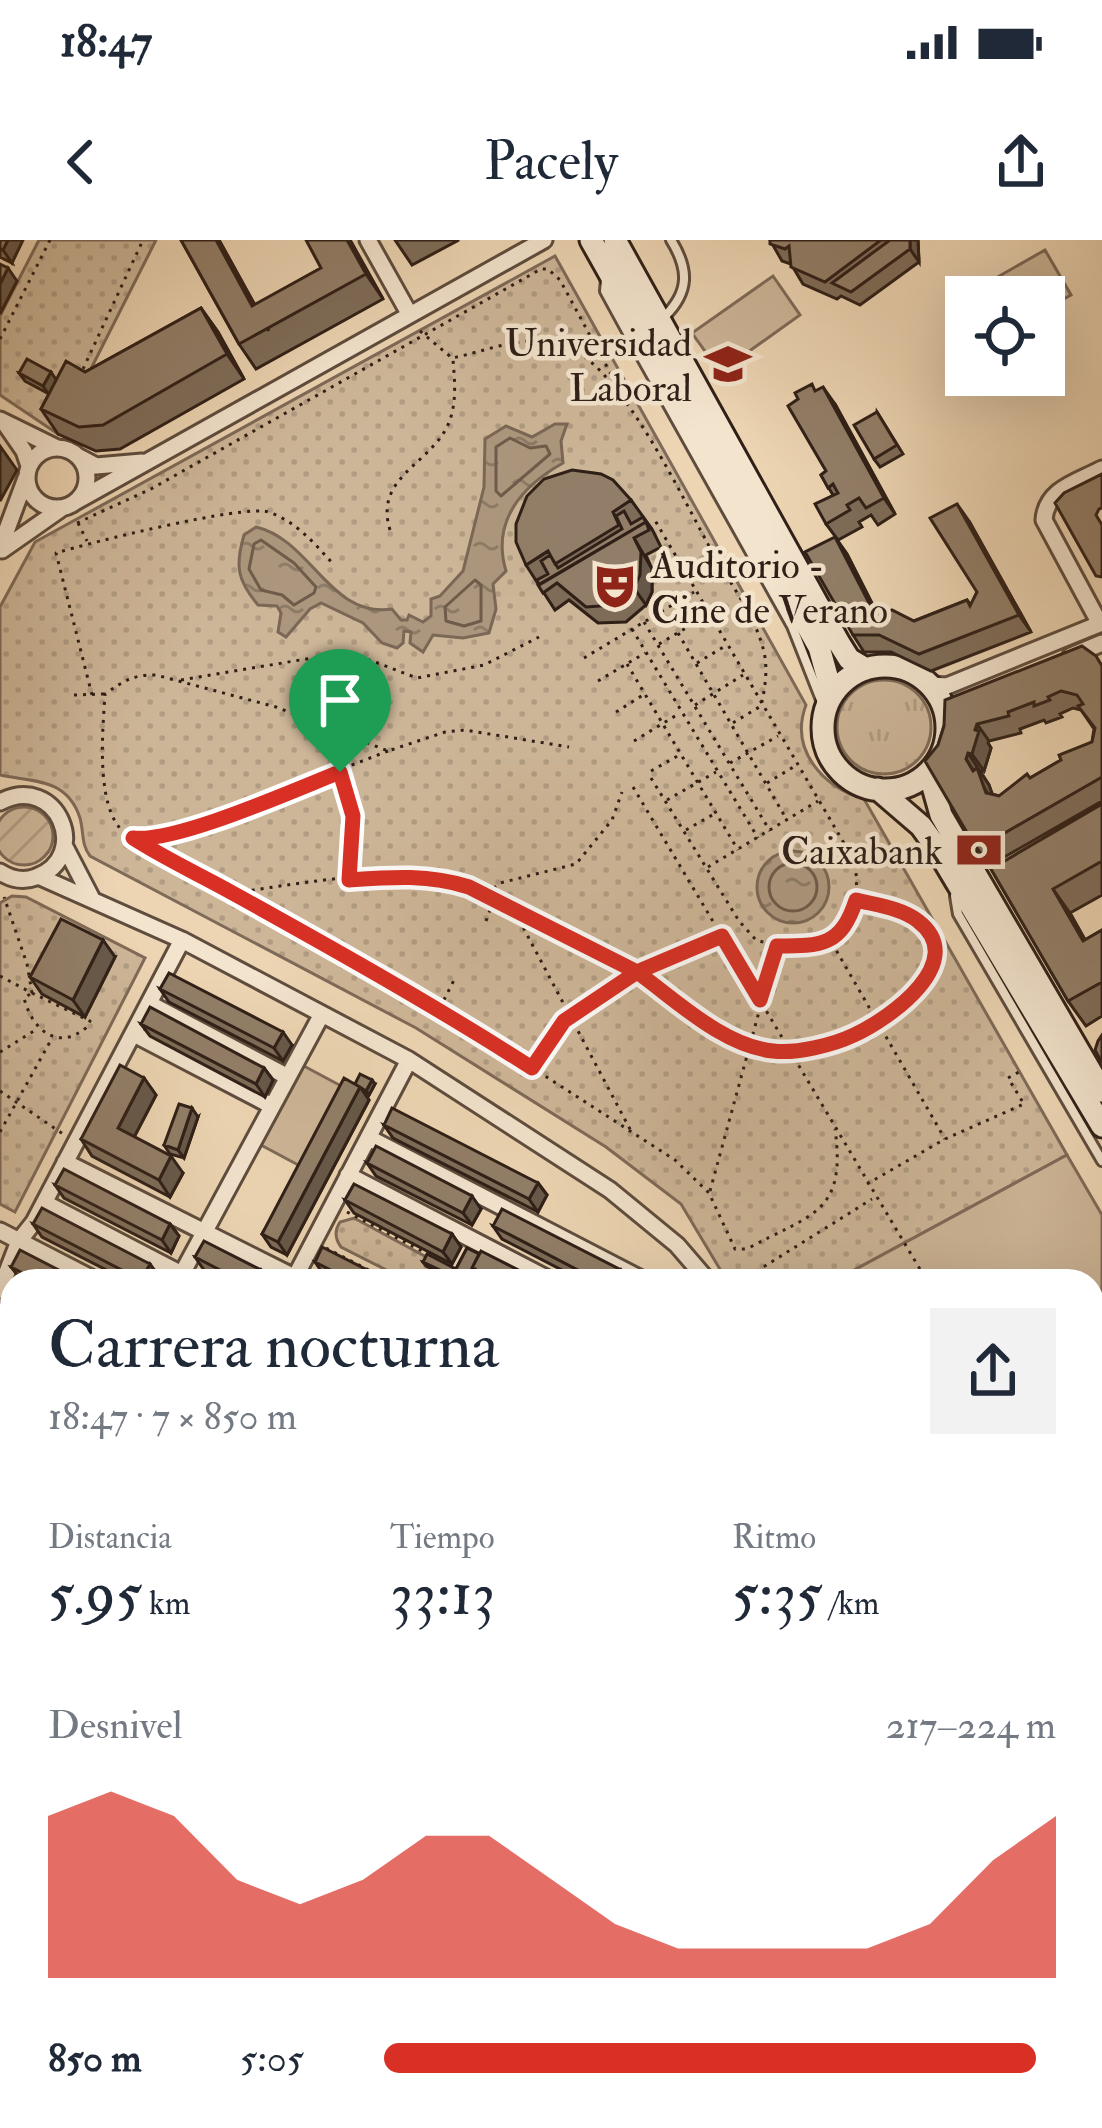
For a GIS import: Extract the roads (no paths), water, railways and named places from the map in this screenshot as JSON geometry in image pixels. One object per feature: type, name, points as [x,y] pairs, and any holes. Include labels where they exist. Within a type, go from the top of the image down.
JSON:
[{"type":"main road","points":[[600,241],[659,320],[848,659],[866,668],[901,668],[931,685],[946,714],[945,745],[928,772],[897,789],[878,790]]},
{"type":"main road","points":[[600,241],[606,266],[819,646],[829,702]]},
{"type":"main road","points":[[866,668],[841,683],[829,702],[822,728],[833,762],[845,776],[878,790],[921,826],[1102,1126]]},
{"type":"main road","points":[[928,772],[941,814],[993,888],[1093,1055],[1102,1091]]},
{"type":"street","points":[[368,240],[406,308]]},
{"type":"street","points":[[0,550],[544,240]]},
{"type":"street","points":[[2,422],[96,466],[151,460]]},
{"type":"street","points":[[2,422],[24,451],[36,500],[72,513]]},
{"type":"street","points":[[0,550],[28,471],[42,452],[59,448]]},
{"type":"street","points":[[72,513],[87,481],[78,457]]},
{"type":"street","points":[[931,685],[947,686],[1101,623],[1044,520],[1044,512],[1057,492],[1102,469]]},
{"type":"street","points":[[1051,664],[1102,643]]},
{"type":"street","points":[[946,714],[957,699],[1034,670]]},
{"type":"street","points":[[2,799],[31,796],[54,808],[61,819],[64,845],[92,897]]},
{"type":"street","points":[[38,877],[50,869],[64,845]]},
{"type":"street","points":[[3,881],[38,877],[92,897],[409,1060],[610,1190],[677,1245],[698,1269]]},
{"type":"street","points":[[9,1269],[182,940]]},
{"type":"street","points":[[150,1004],[288,1077]]},
{"type":"street","points":[[189,1269],[205,1229],[322,1014]]},
{"type":"street","points":[[134,1034],[272,1106]]},
{"type":"street","points":[[302,1269],[409,1060]]},
{"type":"street","points":[[369,1138],[494,1225],[540,1269]]},
{"type":"street","points":[[65,1162],[277,1269]]},
{"type":"street","points":[[348,1175],[612,1269]]},
{"type":"street","points":[[45,1203],[167,1269]]},
{"type":"street","points":[[0,1231],[75,1269]]},
{"type":"lane","points":[[659,320],[674,308],[686,281],[684,260],[671,240]]},
{"type":"lane","points":[[952,875],[958,914],[1102,1161]]},
{"type":"water","points":[[555,424],[567,424],[561,441],[563,463],[523,494],[507,521],[502,553],[506,571],[493,584],[496,609],[489,633],[463,638],[433,635],[423,652],[410,643],[411,632],[404,631],[403,643],[397,648],[382,643],[363,623],[321,603],[286,637],[278,632],[281,613],[277,606],[258,605],[246,588],[239,556],[244,535],[256,527],[292,547],[352,602],[370,609],[392,609],[401,620],[409,615],[423,622],[431,616],[431,599],[440,596],[463,571],[484,487],[485,439],[506,426],[532,437]]},
{"type":"water","points":[[793,851],[818,862],[829,887],[818,912],[793,923],[768,912],[757,887],[768,862]]},
{"type":"place","name":"Universidad Laboral","points":[[728,364]]},
{"type":"place","name":"Auditorio - Cine de Verano","points":[[615,586]]},
{"type":"place","name":"Caixabank","points":[[979,850]]}]
